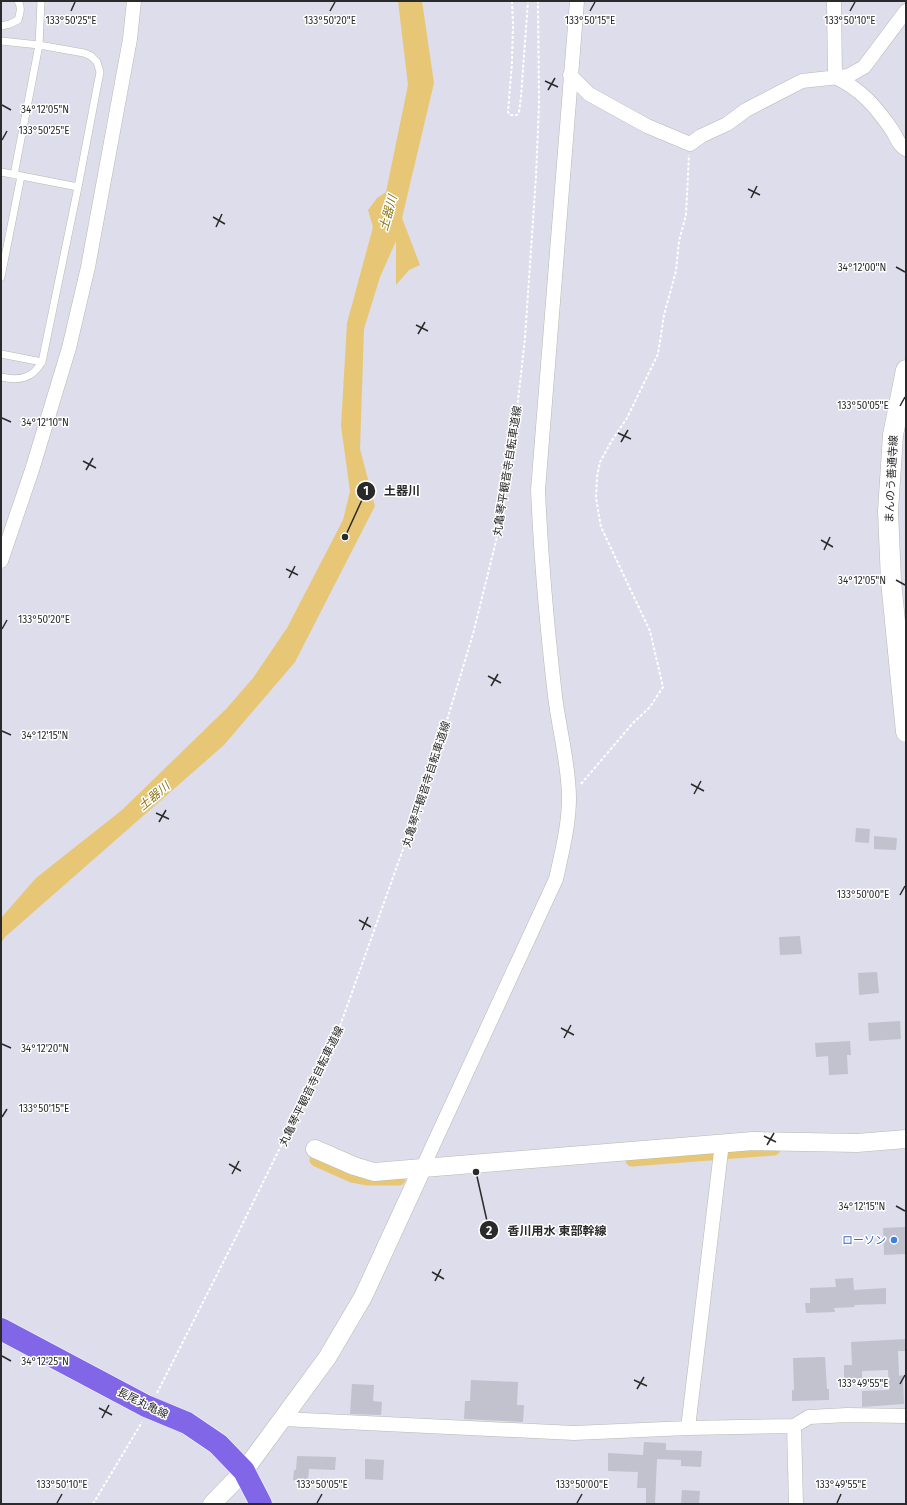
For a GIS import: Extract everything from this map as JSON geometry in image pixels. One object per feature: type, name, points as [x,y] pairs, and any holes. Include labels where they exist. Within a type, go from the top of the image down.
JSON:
[{"type":"main road","name":"まんのう善通寺線","points":[[906,370],[893,435],[888,511],[891,581],[901,626],[906,732]]},
{"type":"main road","name":"長尾丸亀線","points":[[1,1329],[148,1407],[187,1423],[218,1444],[244,1471],[261,1504]]},
{"type":"street","points":[[1,560],[32,470],[69,348],[89,259],[130,39],[134,1]]},
{"type":"street","points":[[212,1504],[244,1471],[283,1419],[327,1358],[363,1297],[556,879],[566,839],[570,798],[552,667],[540,552],[538,490],[577,1]]},
{"type":"street","points":[[834,1],[835,77]]},
{"type":"street","points":[[570,75],[589,94],[647,126],[690,144],[701,136],[726,124],[746,110],[802,81],[848,76],[864,67],[906,11]]},
{"type":"street","points":[[835,77],[850,84],[865,96],[892,131],[902,147],[906,150]]},
{"type":"street","points":[[315,1148],[354,1166],[374,1172],[753,1141],[857,1143],[906,1139]]},
{"type":"street","points":[[688,1428],[722,1143]]},
{"type":"street","points":[[283,1419],[574,1433],[688,1428],[794,1426],[809,1417],[847,1415],[906,1416]]},
{"type":"street","points":[[794,1426],[796,1504]]},
{"type":"lane","points":[[1,26],[18,20],[21,12],[18,1]]},
{"type":"lane","points":[[1,277],[39,45],[41,1]]},
{"type":"lane","points":[[1,41],[39,45],[84,53],[91,56],[96,62],[100,72],[42,362],[37,370],[22,379],[12,380],[1,377]]},
{"type":"lane","points":[[1,172],[78,187]]},
{"type":"lane","points":[[1,354],[42,362]]},
{"type":"path","points":[[512,1],[512,62],[508,112],[513,116],[517,115],[519,112],[528,1]]},
{"type":"path","name":"丸亀琴平観音寺自転車道線","points":[[93,1504],[133,1439],[148,1407],[234,1242],[312,1086],[340,1026],[444,730],[472,634],[497,537],[512,454],[524,346],[536,176],[539,105],[538,1]]},
{"type":"path","points":[[570,798],[633,723],[650,707],[663,687],[650,631],[615,553],[601,527],[596,498],[600,462],[627,418],[658,354],[664,315],[676,271],[679,241],[686,215],[690,144]]},
{"type":"water","points":[[398,1],[422,1],[434,83],[402,218],[420,265],[409,270],[396,285],[396,241],[380,277],[364,329],[360,449],[375,506],[295,662],[224,745],[5,937],[1,943],[1,918],[36,878],[122,810],[227,708],[253,678],[287,628],[343,520],[350,491],[341,426],[347,323],[373,227],[368,210],[377,198],[386,192],[408,85]]},
{"type":"building","points":[[856,828],[870,829],[869,843],[855,842]]},
{"type":"building","points":[[874,836],[897,838],[896,850],[874,849]]},
{"type":"building","points":[[800,936],[802,954],[780,955],[779,937]]},
{"type":"building","points":[[877,972],[879,993],[859,995],[858,973]]},
{"type":"building","points":[[900,1021],[901,1039],[869,1041],[868,1023]]},
{"type":"building","points":[[850,1041],[851,1055],[847,1055],[848,1074],[829,1075],[828,1056],[816,1057],[815,1043]]},
{"type":"building","name":"ローソン","points":[[905,1227],[906,1254],[884,1255],[883,1228]]},
{"type":"building","points":[[853,1278],[854,1290],[886,1288],[886,1304],[854,1305],[855,1307],[834,1308],[835,1312],[806,1313],[805,1303],[810,1303],[810,1288],[836,1287],[835,1279]]},
{"type":"building","points":[[906,1339],[906,1351],[898,1351],[899,1376],[903,1375],[904,1404],[862,1407],[862,1391],[889,1390],[888,1370],[862,1371],[862,1378],[844,1379],[844,1365],[852,1365],[851,1342]]},
{"type":"building","points":[[825,1357],[829,1400],[792,1401],[792,1390],[794,1390],[793,1358]]},
{"type":"building","points":[[471,1380],[518,1382],[517,1405],[524,1405],[523,1422],[464,1419],[465,1401],[470,1401]]},
{"type":"building","points":[[352,1384],[374,1385],[373,1401],[382,1402],[381,1415],[350,1414]]},
{"type":"building","points":[[644,1442],[666,1443],[666,1450],[702,1451],[701,1467],[681,1466],[681,1460],[657,1459],[655,1504],[646,1504],[646,1488],[637,1488],[638,1472],[608,1471],[608,1453],[643,1455]]},
{"type":"building","points":[[297,1456],[336,1457],[335,1470],[309,1469],[308,1481],[293,1480],[294,1470],[296,1470]]},
{"type":"building","points":[[365,1459],[384,1460],[383,1480],[365,1479]]},
{"type":"building","points":[[682,1490],[700,1491],[699,1504],[681,1504]]},
{"type":"waterway","points":[[632,1160],[774,1149]]},
{"type":"waterway","points":[[316,1160],[352,1176],[368,1179],[399,1179]]},
{"type":"place","name":"土器川","points":[[345,537]]},
{"type":"place","name":"香川用水 東部幹線","points":[[476,1172]]},
{"type":"place","name":"ローソン","points":[[894,1240]]}]
